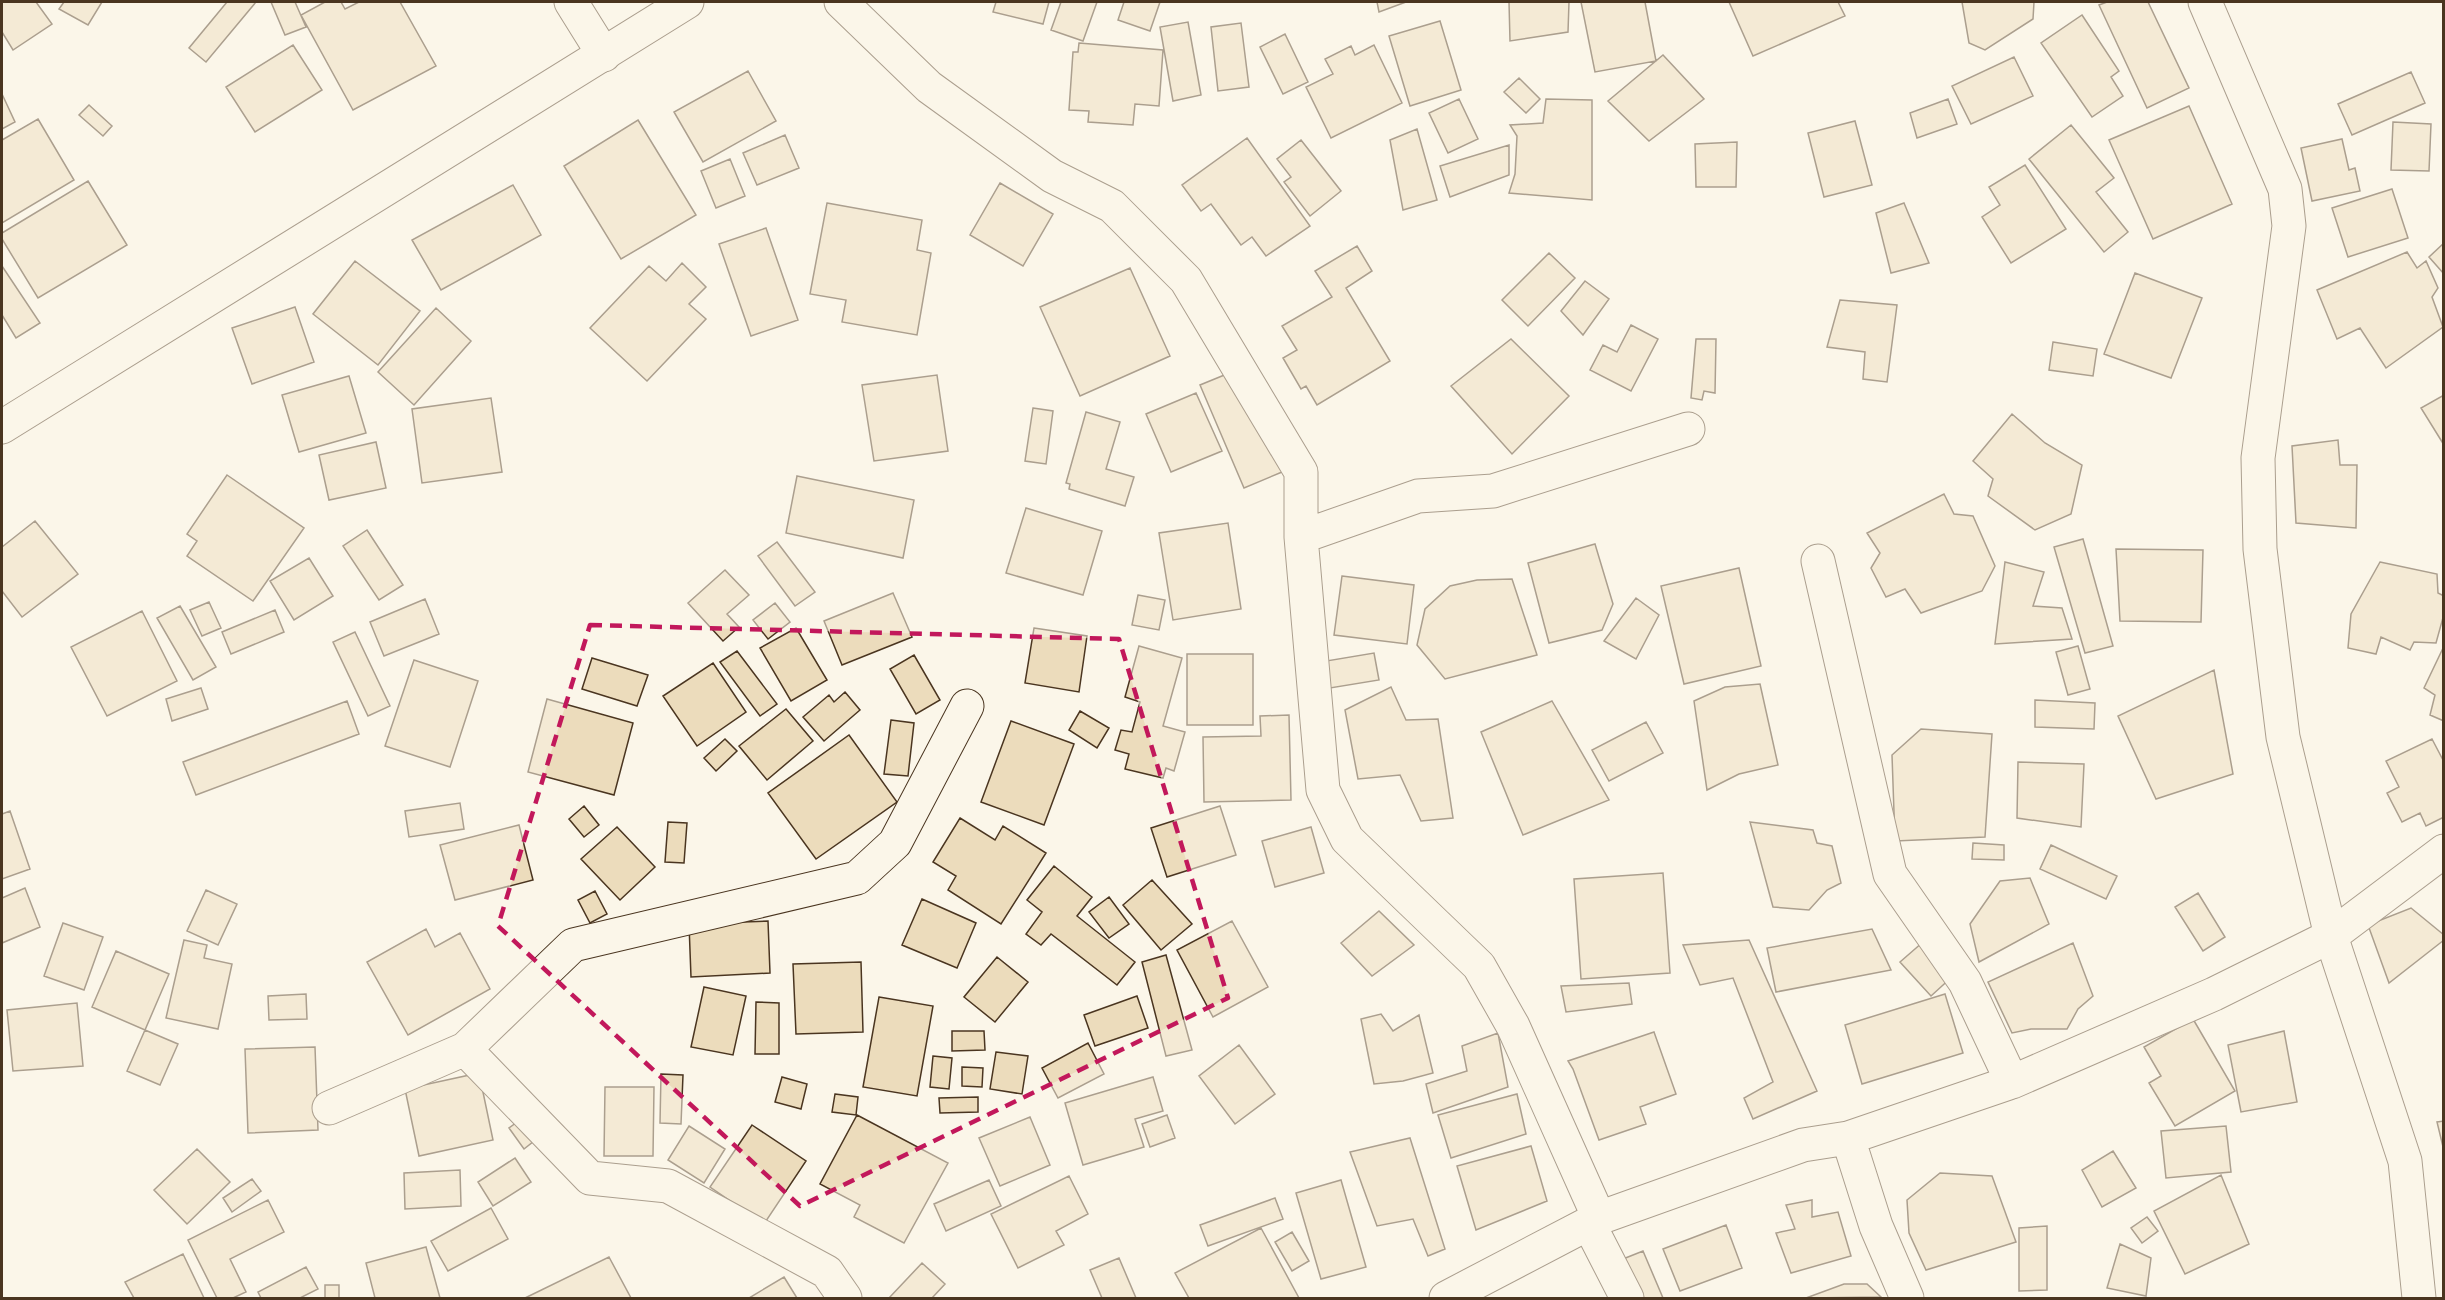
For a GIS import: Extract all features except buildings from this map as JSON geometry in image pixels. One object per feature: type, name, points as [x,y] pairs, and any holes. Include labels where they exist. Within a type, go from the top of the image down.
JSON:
[{"type":"street","points":[[571,2],[604,55]]},
{"type":"street","points":[[2,427],[687,2]]},
{"type":"street","points":[[842,2],[929,87],[1052,176],[1112,206],[1186,280],[1300,472],[1301,537],[1323,790],[1347,839],[1479,966],[1513,1026],[1627,1299]]},
{"type":"street","points":[[2205,2],[2285,189],[2289,226],[2258,458],[2260,549],[2283,736],[2331,936],[2405,1161],[2419,1299]]},
{"type":"street","points":[[1301,537],[1418,496],[1492,490],[1688,429]]},
{"type":"street","points":[[1818,561],[1890,874],[1965,982],[2012,1082]]},
{"type":"street","points":[[329,1108],[465,1049],[573,945],[857,878],[895,843],[967,706]]},
{"type":"street","points":[[1446,1299],[1594,1221],[1803,1145],[1848,1138],[2012,1082],[2214,994],[2331,936],[2444,851]]},
{"type":"street","points":[[465,1049],[590,1178],[668,1186],[827,1272],[845,1299]]},
{"type":"street","points":[[1848,1138],[1876,1226],[1907,1299]]},
{"type":"highlighted area","points":[[590,625],[1119,639],[1228,998],[800,1206],[498,926]]}]
